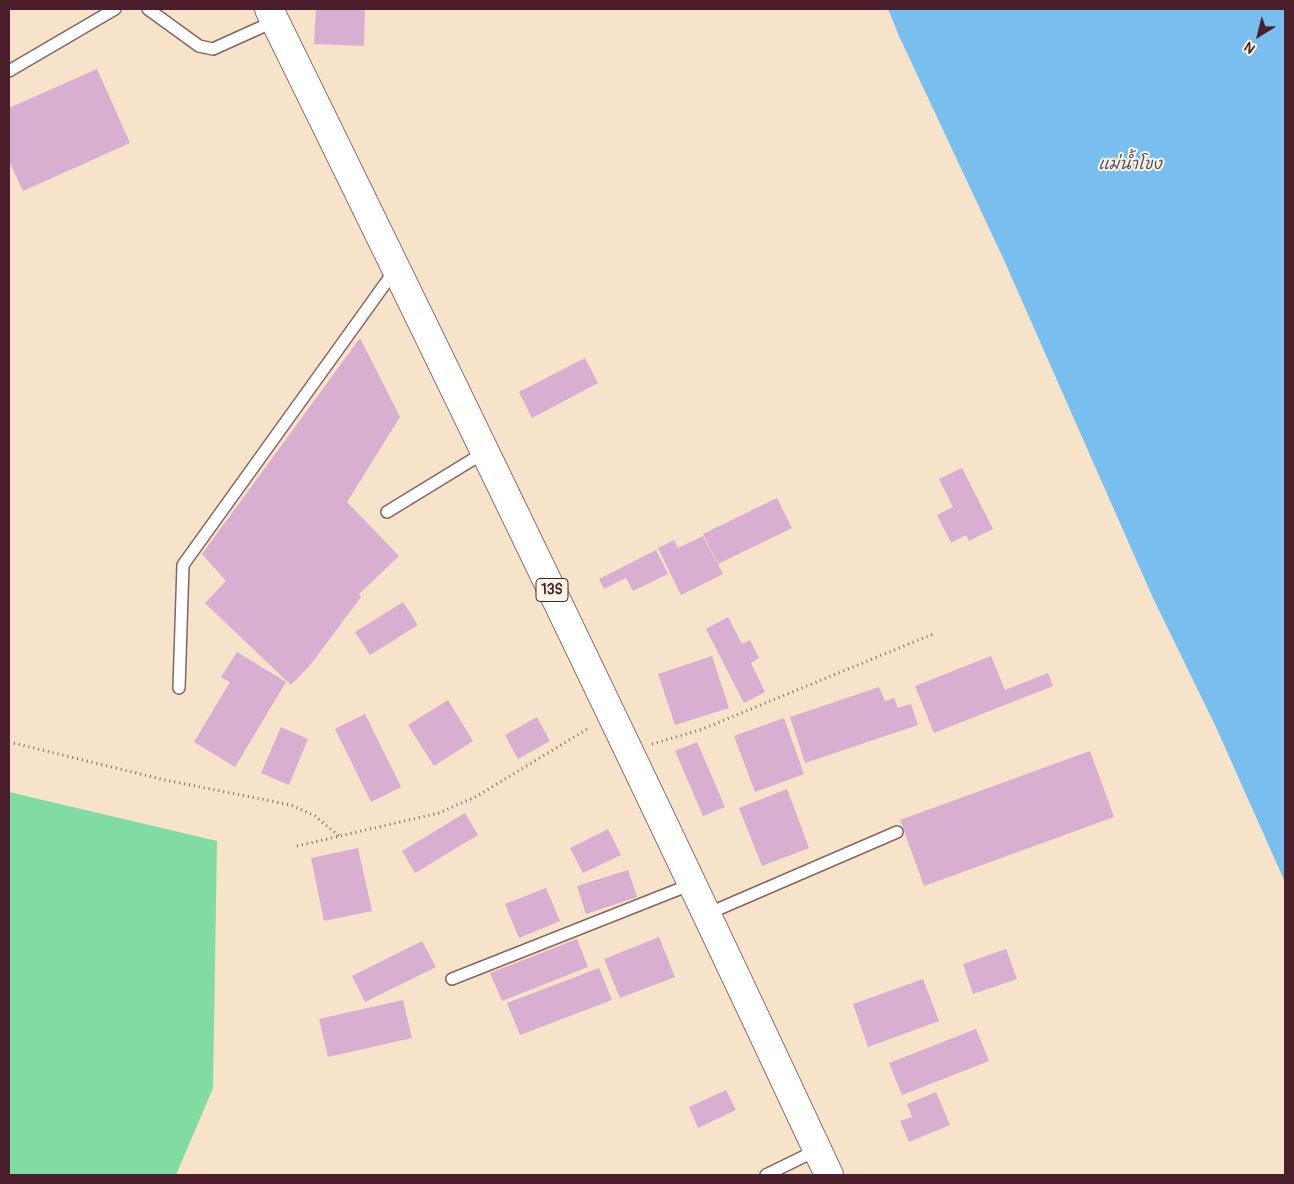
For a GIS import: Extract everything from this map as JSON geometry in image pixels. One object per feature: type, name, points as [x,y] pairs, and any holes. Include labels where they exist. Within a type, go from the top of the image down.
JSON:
[{"type":"highway","name":"13S","points":[[272,15],[629,751],[829,1175]]},
{"type":"lane","points":[[9,71],[115,9]]},
{"type":"lane","points":[[148,9],[199,46],[213,49],[272,15]]},
{"type":"lane","points":[[179,688],[183,566],[396,269]]},
{"type":"lane","points":[[387,512],[485,452]]},
{"type":"lane","points":[[707,914],[897,832]]},
{"type":"lane","points":[[452,980],[692,884]]},
{"type":"lane","points":[[766,1175],[817,1150]]},
{"type":"path","points":[[629,751],[700,730],[933,634]]},
{"type":"path","points":[[297,846],[439,813],[477,796],[611,714]]},
{"type":"path","points":[[9,742],[164,780],[291,805],[315,816],[339,836]]},
{"type":"green space","points":[[9,792],[217,841],[213,1088],[176,1175],[9,1175]]},
{"type":"water","name":"แม่น้ำโขง","points":[[888,9],[1285,9],[1285,882],[1215,725],[1153,598],[1004,260]]},
{"type":"building","points":[[316,9],[365,9],[364,46],[314,44]]},
{"type":"building","points":[[97,69],[130,143],[23,191],[9,161],[9,108]]},
{"type":"building","points":[[360,338],[400,417],[347,502],[399,556],[359,594],[361,597],[311,664],[291,685],[205,603],[226,581],[202,554]]},
{"type":"building","points":[[585,358],[598,383],[532,418],[519,392]]},
{"type":"building","points":[[962,468],[993,529],[969,541],[966,535],[951,543],[937,515],[953,507],[939,479]]},
{"type":"building","points":[[777,498],[792,528],[718,564],[703,534]]},
{"type":"building","points":[[703,536],[723,574],[681,595],[658,548],[674,540],[678,548]]},
{"type":"building","points":[[656,550],[668,574],[633,591],[626,578],[604,589],[599,579]]},
{"type":"building","points":[[403,602],[418,625],[370,655],[355,632]]},
{"type":"building","points":[[728,617],[742,644],[750,640],[759,658],[751,663],[765,692],[744,703],[706,629]]},
{"type":"building","points":[[237,652],[286,682],[235,767],[194,742],[230,682],[221,677]]},
{"type":"building","points":[[712,656],[729,708],[675,725],[658,674]]},
{"type":"building","points":[[991,656],[1005,690],[1048,673],[1053,686],[934,733],[915,686]]},
{"type":"building","points":[[879,687],[885,701],[894,698],[898,708],[911,704],[918,725],[805,763],[790,717]]},
{"type":"building","points":[[448,700],[473,741],[434,766],[408,725]]},
{"type":"building","points":[[365,714],[401,787],[371,802],[335,729]]},
{"type":"building","points":[[537,717],[550,741],[518,759],[505,735]]},
{"type":"building","points":[[784,718],[804,774],[755,792],[734,736]]},
{"type":"building","points":[[281,727],[308,739],[289,785],[261,773]]},
{"type":"building","points":[[697,742],[725,807],[703,816],[675,751]]},
{"type":"building","points":[[1090,751],[1114,817],[924,886],[900,820]]},
{"type":"building","points":[[787,789],[809,848],[762,866],[739,808]]},
{"type":"building","points":[[465,813],[478,835],[415,873],[402,851]]},
{"type":"building","points":[[608,829],[621,855],[583,873],[570,848]]},
{"type":"building","points":[[358,848],[372,911],[324,921],[311,858]]},
{"type":"building","points":[[628,870],[637,897],[586,914],[577,886]]},
{"type":"building","points":[[546,888],[560,921],[519,938],[505,904]]},
{"type":"building","points":[[659,937],[675,977],[620,998],[604,959]]},
{"type":"building","points":[[577,939],[588,967],[502,1001],[490,973]]},
{"type":"building","points":[[422,941],[436,967],[365,1002],[352,976]]},
{"type":"building","points":[[1006,949],[1017,979],[973,994],[963,964]]},
{"type":"building","points":[[599,968],[612,1000],[520,1035],[507,1003]]},
{"type":"building","points":[[923,979],[939,1021],[868,1047],[853,1004]]},
{"type":"building","points":[[403,1000],[412,1038],[328,1057],[319,1019]]},
{"type":"building","points":[[976,1029],[989,1061],[902,1095],[889,1063]]},
{"type":"building","points":[[726,1090],[736,1110],[698,1128],[689,1107]]},
{"type":"building","points":[[936,1092],[950,1125],[909,1142],[900,1121],[912,1117],[907,1104]]}]
